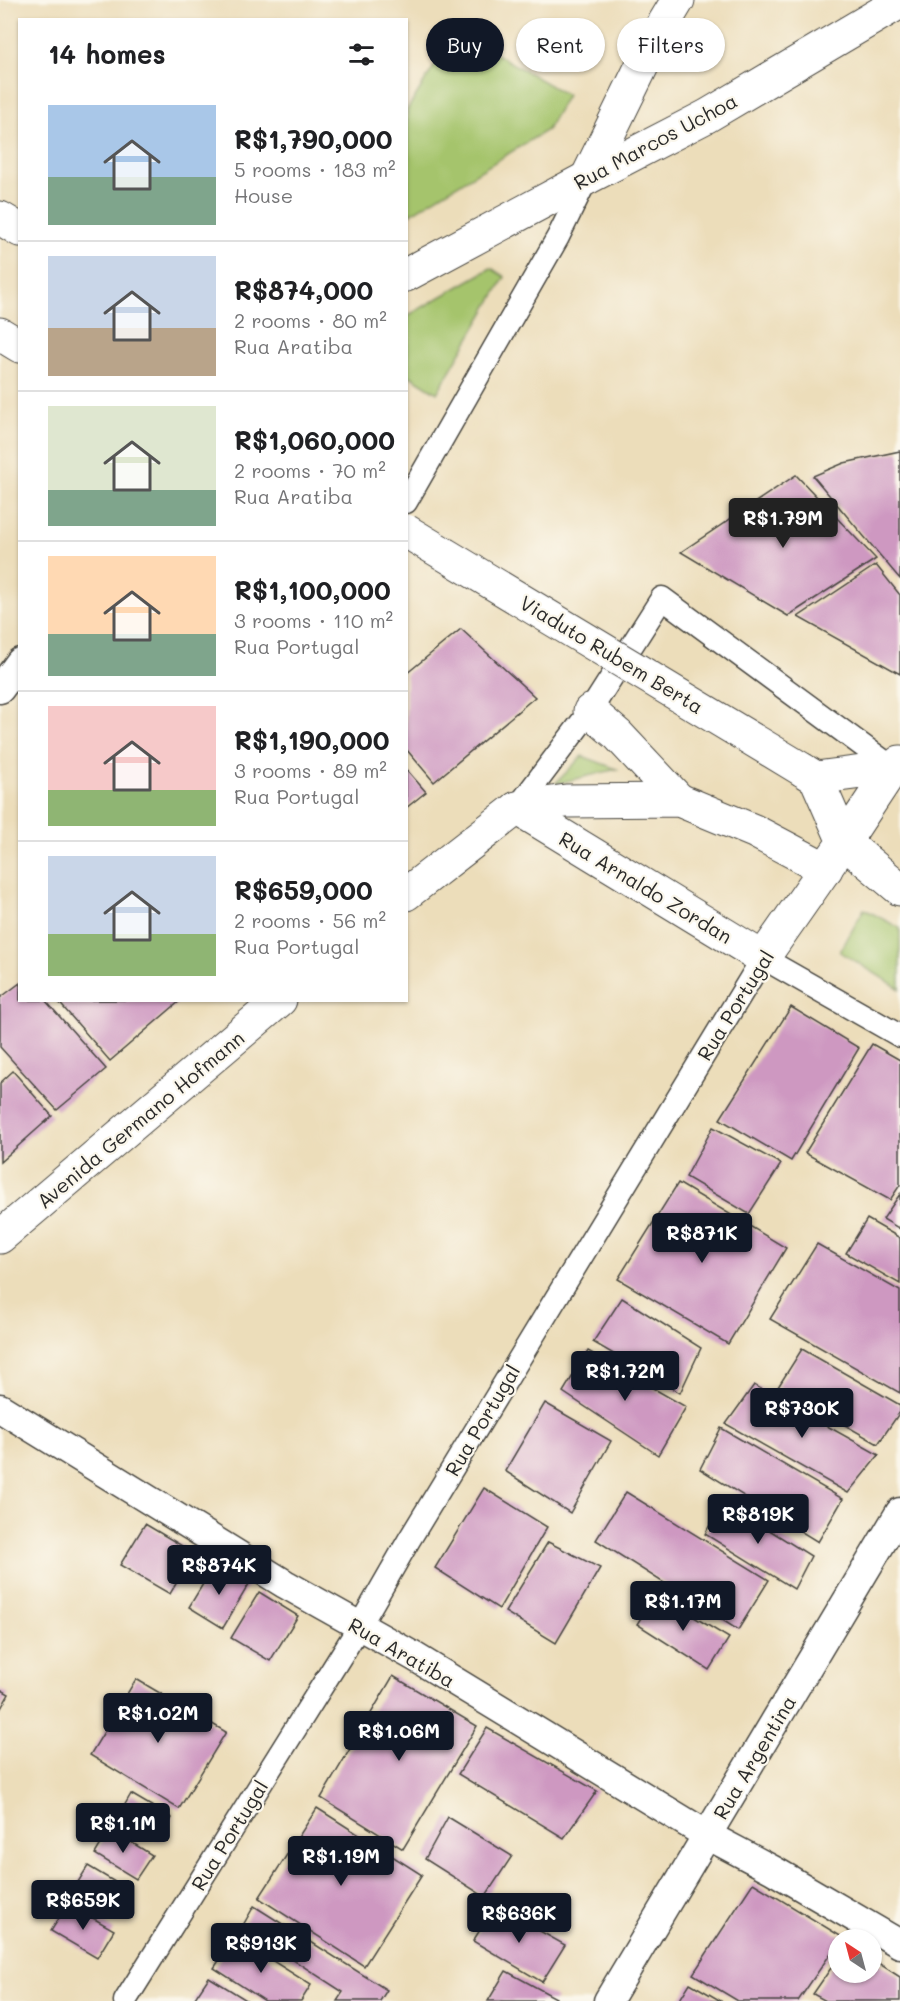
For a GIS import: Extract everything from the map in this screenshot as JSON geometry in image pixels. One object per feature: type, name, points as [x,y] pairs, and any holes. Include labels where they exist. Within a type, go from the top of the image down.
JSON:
[{"type":"main road","points":[[587,177],[657,35],[678,0]]},
{"type":"main road","name":"Rua Marcos Uchoa","points":[[408,274],[587,177],[707,116],[900,2]]},
{"type":"main road","points":[[0,334],[18,345]]},
{"type":"main road","name":"Viaduto Rubem Berta","points":[[408,532],[810,774]]},
{"type":"main road","points":[[590,711],[618,735],[679,800]]},
{"type":"main road","points":[[898,768],[810,774],[844,842],[900,889]]},
{"type":"main road","name":"Rua Portugal","points":[[763,957],[898,768]]},
{"type":"main road","points":[[408,892],[517,808],[566,801],[679,800],[754,831],[826,869]]},
{"type":"main road","name":"Rua Arnaldo Zordan","points":[[517,808],[763,957]]},
{"type":"main road","name":"Avenida Germano Hofmann","points":[[0,1237],[278,1002]]},
{"type":"street","points":[[408,494],[412,478],[558,237],[587,177]]},
{"type":"street","points":[[517,808],[590,711],[662,598],[898,768]]},
{"type":"street","points":[[0,689],[18,665]]},
{"type":"street","name":"Rua Arnaldo Zordan","points":[[763,957],[900,1036]]},
{"type":"street","name":"Rua Portugal","points":[[125,2001],[359,1627],[763,957]]},
{"type":"street","name":"Rua Aratiba","points":[[0,1408],[285,1584],[415,1658],[707,1835],[773,1870],[900,1944]]},
{"type":"street","name":"Rua Argentina","points":[[608,2001],[900,1512]]},
{"type":"green space","points":[[504,59],[516,66],[516,72],[527,72],[567,95],[547,130],[408,215],[408,108],[431,72],[504,72]]},
{"type":"green space","points":[[491,268],[505,277],[437,393],[408,375],[408,315]]},
{"type":"green space","points":[[582,756],[617,769],[555,784]]},
{"type":"green space","points":[[864,909],[900,928],[900,989],[840,952]]},
{"type":"building","points":[[900,451],[900,579],[813,476],[844,463]]},
{"type":"building","points":[[796,475],[876,559],[788,616],[681,552]]},
{"type":"building","points":[[876,565],[900,595],[900,674],[798,617]]},
{"type":"building","points":[[461,629],[535,697],[434,782],[408,751],[408,672]]},
{"type":"building","points":[[408,771],[426,792],[408,806]]},
{"type":"building","points":[[18,984],[18,1002],[47,1002],[106,1069],[57,1110],[0,1047],[0,998]]},
{"type":"building","points":[[59,1002],[179,1002],[110,1061]]},
{"type":"building","points":[[791,1007],[859,1048],[791,1161],[720,1119]]},
{"type":"building","points":[[872,1044],[900,1060],[900,1185],[890,1200],[805,1153]]},
{"type":"building","points":[[13,1071],[52,1116],[0,1162],[0,1083]]},
{"type":"building","points":[[713,1127],[781,1164],[749,1214],[686,1177]]},
{"type":"building","points":[[678,1183],[786,1248],[728,1344],[618,1279]]},
{"type":"building","points":[[900,1194],[900,1229],[883,1219]]},
{"type":"building","points":[[867,1219],[900,1238],[900,1284],[846,1253]]},
{"type":"building","points":[[817,1244],[900,1291],[900,1393],[770,1319]]},
{"type":"building","points":[[622,1298],[701,1348],[680,1393],[593,1342]]},
{"type":"building","points":[[802,1349],[900,1405],[900,1412],[878,1444],[778,1387]]},
{"type":"building","points":[[588,1351],[686,1407],[658,1455],[563,1392]]},
{"type":"building","points":[[754,1385],[879,1455],[848,1493],[726,1424]]},
{"type":"building","points":[[545,1403],[611,1441],[570,1513],[505,1471]]},
{"type":"building","points":[[721,1428],[843,1499],[818,1542],[700,1469]]},
{"type":"building","points":[[484,1488],[547,1527],[499,1609],[435,1568]]},
{"type":"building","points":[[626,1492],[769,1580],[738,1630],[596,1540]]},
{"type":"building","points":[[723,1501],[811,1556],[794,1589],[705,1534]]},
{"type":"building","points":[[145,1524],[194,1553],[170,1594],[120,1565]]},
{"type":"building","points":[[548,1542],[600,1568],[556,1643],[505,1612]]},
{"type":"building","points":[[215,1564],[249,1584],[223,1628],[189,1607]]},
{"type":"building","points":[[259,1592],[298,1616],[270,1661],[231,1638]]},
{"type":"building","points":[[656,1594],[729,1638],[709,1670],[637,1624]]},
{"type":"building","points":[[393,1676],[477,1726],[403,1849],[321,1798]]},
{"type":"building","points":[[136,1679],[226,1732],[179,1809],[90,1755]]},
{"type":"building","points":[[0,1689],[9,1694],[0,1710]]},
{"type":"building","points":[[487,1728],[597,1791],[564,1838],[458,1774]]},
{"type":"building","points":[[131,1794],[172,1818],[159,1840],[119,1815]]},
{"type":"building","points":[[317,1808],[422,1875],[364,1966],[259,1898]]},
{"type":"building","points":[[448,1817],[512,1856],[485,1897],[425,1859]]},
{"type":"building","points":[[110,1829],[152,1855],[136,1879],[95,1854]]},
{"type":"building","points":[[88,1866],[130,1891],[115,1915],[73,1890]]},
{"type":"building","points":[[753,1883],[829,1929],[828,1957],[798,2001],[738,2001],[693,1974]]},
{"type":"building","points":[[68,1904],[114,1930],[97,1958],[51,1931]]},
{"type":"building","points":[[254,1906],[387,1990],[380,2001],[337,2001],[343,1992],[242,1927]]},
{"type":"building","points":[[495,1906],[565,1945],[542,1982],[473,1941]]},
{"type":"building","points":[[235,1937],[311,1985],[301,2001],[265,2001],[214,1968]]},
{"type":"building","points":[[882,1965],[900,1977],[900,2001],[826,2001],[813,1994],[828,1972],[828,1983],[882,1983]]},
{"type":"building","points":[[506,1971],[556,1998],[554,2001],[488,2001]]},
{"type":"building","points":[[209,1977],[248,2001],[193,2001]]},
{"type":"building","points":[[690,1983],[721,2001],[679,2001]]}]
